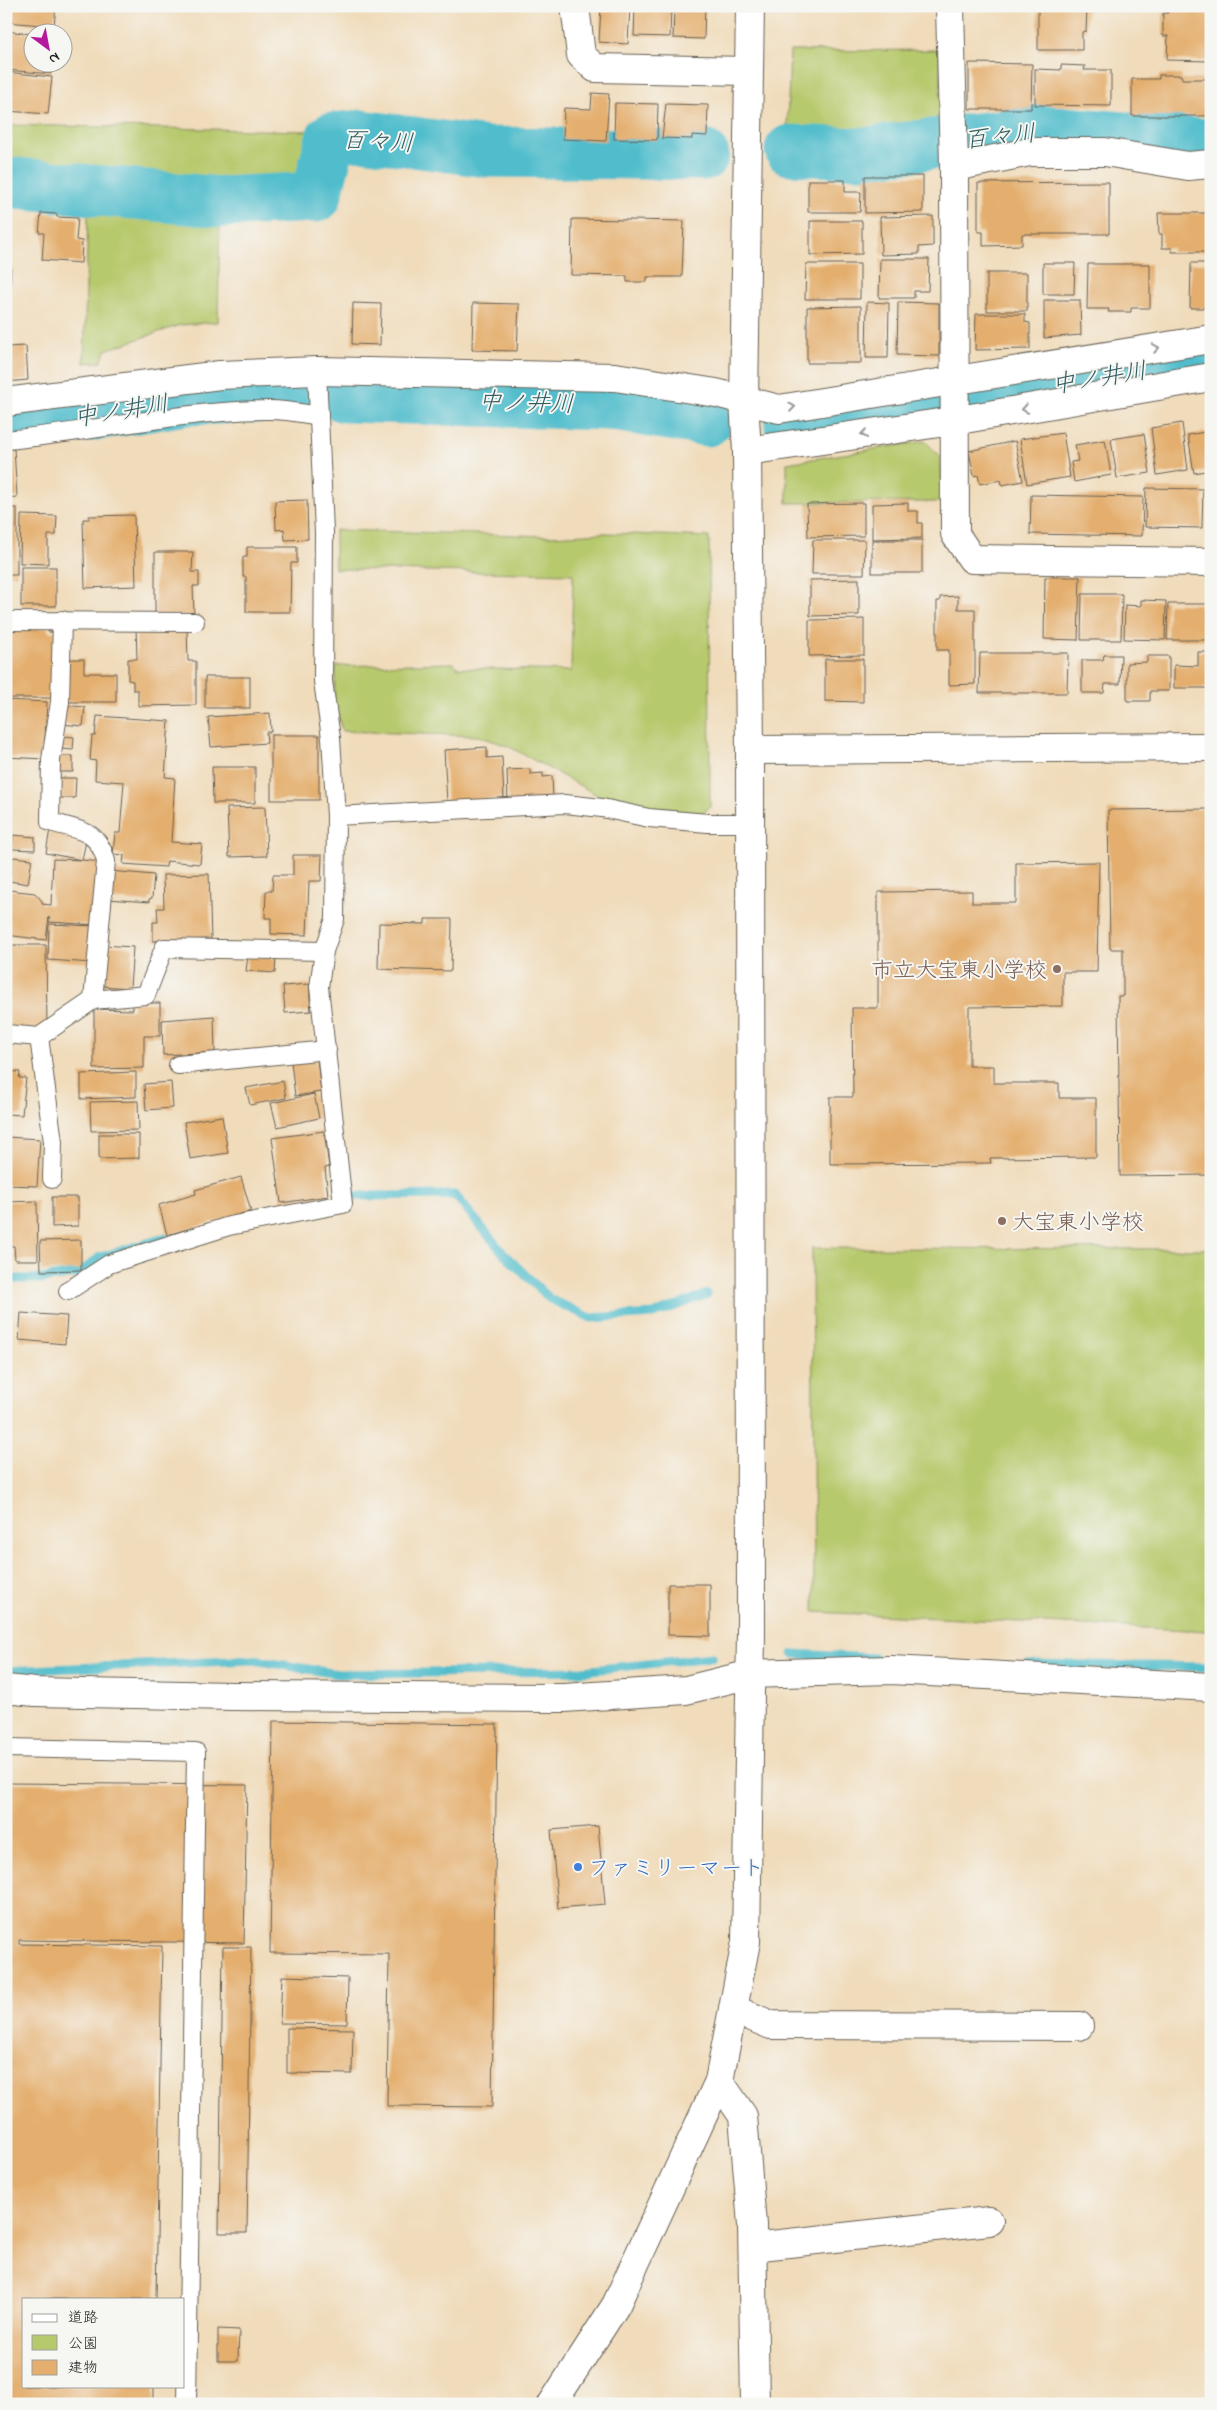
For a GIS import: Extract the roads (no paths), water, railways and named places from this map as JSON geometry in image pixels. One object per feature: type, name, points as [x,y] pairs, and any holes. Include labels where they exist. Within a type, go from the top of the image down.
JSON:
[{"type":"street","points":[[575,6],[581,55],[595,68],[748,71]]},
{"type":"street","points":[[552,2404],[616,2305],[719,2081],[746,1942],[751,1674],[750,750],[748,451],[744,401],[750,6]]},
{"type":"street","points":[[950,6],[954,151],[953,421],[955,534],[972,559],[1211,562]]},
{"type":"street","points":[[954,151],[1105,152],[1188,166],[1211,164]]},
{"type":"street","points":[[6,402],[220,374],[317,371],[615,377],[716,393],[779,409],[1211,339]]},
{"type":"street","points":[[748,451],[953,421],[1211,377]]},
{"type":"street","points":[[750,750],[1211,747]]},
{"type":"street","points":[[6,1689],[35,1692],[232,1696],[564,1698],[686,1690],[751,1674],[892,1670],[1211,1687]]},
{"type":"street","points":[[733,2009],[771,2025],[1079,2026]]},
{"type":"street","points":[[719,2081],[743,2116],[753,2247],[755,2404]]},
{"type":"street","points":[[753,2247],[989,2222]]},
{"type":"lane","points":[[68,1290],[109,1264],[219,1229],[343,1204],[319,987],[324,951],[335,920],[336,816],[331,738],[323,680],[324,532],[317,371]]},
{"type":"lane","points":[[6,440],[69,434],[214,412],[267,410],[319,416]]},
{"type":"lane","points":[[62,620],[60,702],[51,760],[50,822],[92,834],[103,849],[106,861],[94,1000]]},
{"type":"lane","points":[[6,621],[195,622]]},
{"type":"lane","points":[[336,816],[565,804],[602,808],[649,818],[708,823],[750,823]]},
{"type":"lane","points":[[6,1034],[40,1037],[94,1000],[146,995],[164,948],[324,951]]},
{"type":"lane","points":[[40,1037],[53,1142],[52,1179]]},
{"type":"lane","points":[[178,1065],[327,1050]]},
{"type":"lane","points":[[6,1748],[196,1752],[186,2404]]},
{"type":"waterway","name":"百々川","points":[[790,150],[862,153],[1040,130],[1205,144],[1211,142]]},
{"type":"waterway","name":"百々川","points":[[6,182],[220,202],[316,197],[331,138],[361,135],[487,152],[704,155]]},
{"type":"waterway","name":"中ノ井川","points":[[987,395],[1211,359]]},
{"type":"waterway","name":"中ノ井川","points":[[6,424],[89,416],[184,400],[295,396]]},
{"type":"waterway","name":"中ノ井川","points":[[344,397],[608,405],[707,421]]},
{"type":"waterway","name":"中ノ井川","points":[[790,426],[922,406]]},
{"type":"waterway","points":[[355,1196],[455,1195],[504,1254],[550,1299],[591,1318],[654,1314],[707,1294]]},
{"type":"waterway","points":[[6,1279],[41,1279],[80,1273],[100,1257],[164,1238]]},
{"type":"waterway","points":[[793,1654],[875,1658]]},
{"type":"waterway","points":[[6,1671],[253,1660],[338,1674],[582,1671],[712,1657]]},
{"type":"waterway","points":[[1028,1664],[1211,1667]]},
{"type":"place","name":"市立大宝東小学校","points":[[1057,969]]},
{"type":"place","name":"大宝東小学校","points":[[1002,1221]]},
{"type":"place","name":"ファミリーマート","points":[[578,1867]]}]
